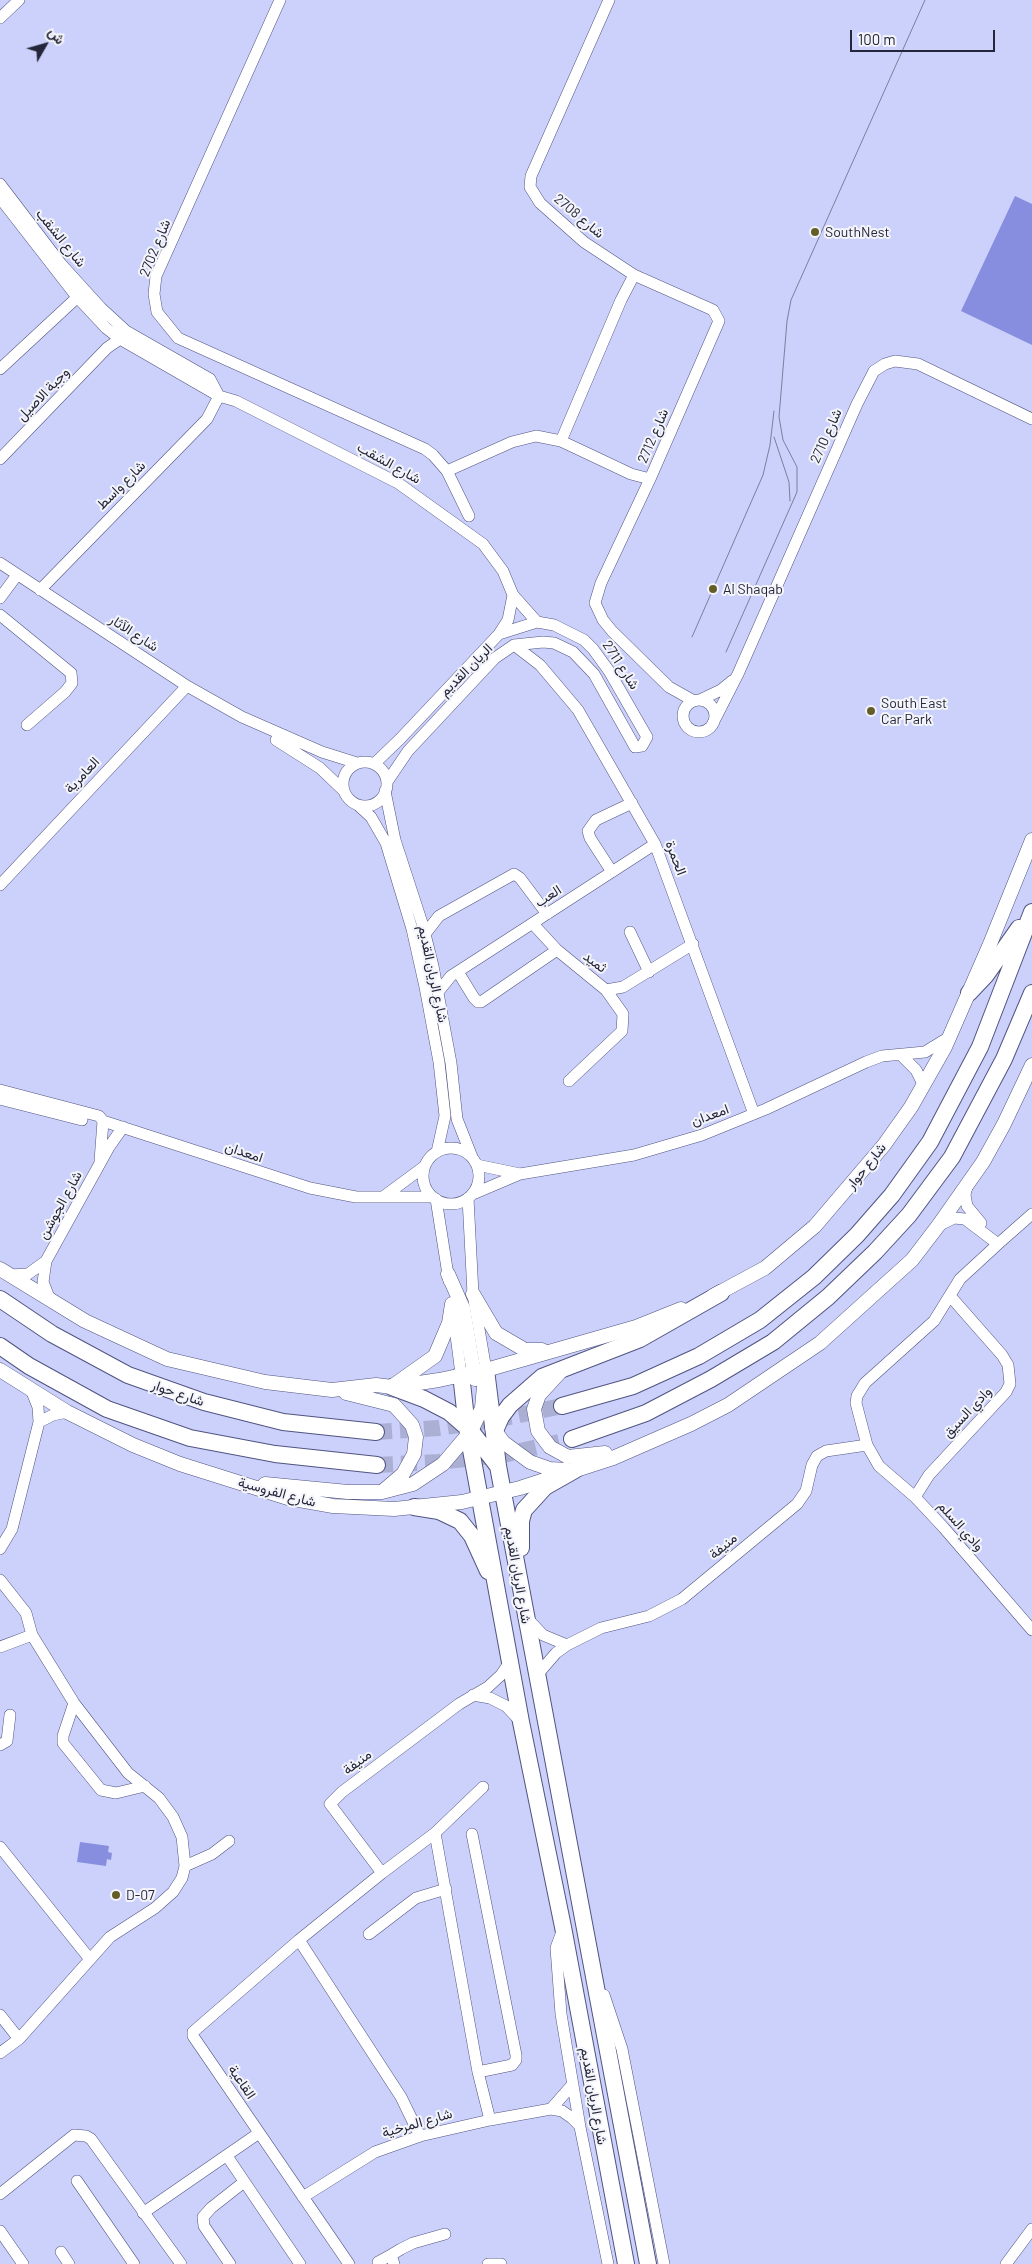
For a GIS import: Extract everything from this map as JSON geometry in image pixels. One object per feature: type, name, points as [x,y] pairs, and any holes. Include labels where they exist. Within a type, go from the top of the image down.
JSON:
[{"type":"highway","points":[[969,993],[986,975],[1032,911]]},
{"type":"highway","points":[[562,1406],[633,1386],[699,1356],[760,1320],[814,1277],[857,1235],[892,1195],[930,1142],[980,1047],[1032,911]]},
{"type":"highway","points":[[572,1440],[646,1413],[711,1379],[773,1342],[828,1297],[876,1252],[909,1215],[952,1157],[1004,1059],[1032,993]]},
{"type":"highway","points":[[480,1497],[487,1451],[494,1431],[500,1417],[522,1393],[542,1377],[640,1339],[721,1293]]},
{"type":"highway","name":"شارع حوار","points":[[0,1299],[52,1334],[128,1375],[196,1399],[283,1422],[376,1432]]},
{"type":"highway","points":[[0,1346],[29,1366],[107,1409],[190,1438],[275,1454],[377,1465]]},
{"type":"highway","name":"شارع الريان القديم","points":[[473,1372],[469,1430],[480,1497],[500,1598],[521,1722],[563,1927],[626,2264]]},
{"type":"highway","name":"شارع الريان القديم","points":[[473,1372],[494,1431],[498,1466],[526,1618],[648,2264]]},
{"type":"highway","points":[[392,1387],[424,1399],[443,1409],[469,1430],[498,1466]]},
{"type":"highway","points":[[522,1593],[521,1521],[524,1510],[545,1488],[576,1470]]},
{"type":"highway","points":[[414,1508],[452,1516],[466,1527],[474,1540],[500,1598]]},
{"type":"main road","name":"شارع حوار","points":[[558,1350],[636,1327],[721,1293],[765,1268],[815,1226],[884,1144],[911,1107],[948,1038],[969,993],[1032,840]]},
{"type":"main road","points":[[448,1274],[463,1308],[473,1372],[482,1408],[494,1431],[513,1451],[530,1462],[550,1469],[576,1470],[613,1458],[658,1439],[728,1405],[820,1343],[912,1260],[967,1186],[1026,1091],[1032,1065]]},
{"type":"main road","points":[[5,1272],[85,1321],[167,1359],[265,1382],[332,1390],[394,1405],[412,1424],[416,1437],[414,1454],[403,1474],[382,1492]]},
{"type":"main road","points":[[473,1294],[496,1333],[508,1342],[525,1350],[558,1350]]},
{"type":"main road","points":[[392,1387],[435,1356],[449,1323],[452,1304]]},
{"type":"main road","points":[[332,1390],[376,1385],[392,1387],[439,1380],[558,1350]]},
{"type":"main road","points":[[566,1367],[548,1383],[539,1395],[534,1409],[538,1430],[550,1447],[568,1458],[597,1456],[658,1439]]},
{"type":"main road","name":"شارع الفروسية","points":[[0,1370],[32,1392],[67,1412],[134,1445],[180,1464],[288,1498],[333,1506],[366,1509],[414,1508],[504,1492],[576,1470]]},
{"type":"main road","points":[[235,1481],[348,1492],[382,1492],[402,1488],[424,1478],[443,1464],[469,1430],[482,1408]]},
{"type":"street","points":[[1,0],[7,5],[17,2]]},
{"type":"street","name":"شارع 2702","points":[[280,0],[156,276],[154,294],[157,312],[178,338],[424,449],[433,455],[447,471],[469,516]]},
{"type":"street","name":"شارع 2708","points":[[609,0],[531,176],[530,187],[540,203],[574,234],[634,274]]},
{"type":"street","points":[[0,18],[17,2]]},
{"type":"street","name":"شارع الشقب","points":[[0,184],[62,264],[106,328],[120,339],[219,396],[236,402],[365,466],[414,494],[483,544],[503,570],[513,595],[537,622]]},
{"type":"street","name":"شارع الشقب","points":[[2,206],[81,293],[126,331],[210,379],[219,396]]},
{"type":"street","points":[[561,441],[634,274]]},
{"type":"street","name":"شارع 2712","points":[[447,471],[478,456],[527,437],[542,436],[561,441],[632,474],[650,479],[719,321],[713,310],[634,274]]},
{"type":"street","points":[[0,369],[81,293]]},
{"type":"street","points":[[106,328],[107,348]]},
{"type":"street","name":"وجبة الاصيل","points":[[0,459],[107,348],[120,339]]},
{"type":"street","name":"شارع 2710","points":[[714,723],[738,674],[857,404],[874,371],[885,364],[895,361],[918,364],[1032,419]]},
{"type":"street","name":"شارع واسط","points":[[40,590],[201,425],[219,396]]},
{"type":"street","points":[[650,479],[601,584],[595,603],[603,620],[612,631],[669,687],[697,701],[706,702],[714,711],[714,723],[705,731],[693,731],[685,722],[669,687]]},
{"type":"street","name":"شارع الآثار","points":[[0,563],[187,686],[254,724],[320,768],[344,791]]},
{"type":"street","points":[[0,598],[17,575]]},
{"type":"street","points":[[499,634],[508,620],[513,595]]},
{"type":"street","points":[[0,615],[71,673],[72,683],[65,692],[26,725]]},
{"type":"street","name":"الريان القديم","points":[[374,764],[499,634],[537,622]]},
{"type":"street","name":"شارع 2711","points":[[537,622],[554,625],[584,640],[593,649],[609,671],[646,737],[642,746],[635,748]]},
{"type":"street","name":"الريان القديم","points":[[386,787],[408,751],[494,658],[514,645],[543,642],[554,643],[573,652],[594,674],[635,748]]},
{"type":"street","name":"الحمرة","points":[[514,645],[540,665],[578,710],[655,844],[754,1114]]},
{"type":"street","name":"شارع 2710","points":[[697,701],[721,690],[738,674]]},
{"type":"street","name":"العامرية","points":[[0,885],[187,686]]},
{"type":"street","points":[[683,716],[688,705],[697,701]]},
{"type":"street","name":"شارع الآثار","points":[[254,724],[322,752],[358,763]]},
{"type":"street","points":[[358,763],[374,764],[382,771],[386,787],[374,804],[358,805],[350,800],[344,791],[344,777],[347,771],[358,763]]},
{"type":"street","name":"شارع الريان القديم","points":[[386,787],[395,840],[425,934],[433,966],[457,1119],[474,1161]]},
{"type":"street","points":[[612,872],[590,838],[588,830],[596,820],[632,803]]},
{"type":"street","name":"شارع الريان القديم","points":[[358,805],[371,817],[386,843],[412,929],[439,1062],[445,1116],[437,1152]]},
{"type":"street","name":"العب","points":[[438,992],[450,976],[655,844]]},
{"type":"street","points":[[425,934],[440,916],[514,874],[520,878],[547,914]]},
{"type":"street","points":[[417,908],[432,916],[440,916]]},
{"type":"street","name":"ثميد","points":[[533,924],[557,950],[606,990],[624,987],[693,944]]},
{"type":"street","points":[[630,932],[649,972]]},
{"type":"street","points":[[433,966],[440,972],[449,974],[458,972],[474,998],[481,1002],[557,950]]},
{"type":"street","points":[[569,1081],[622,1031],[623,1014],[606,990]]},
{"type":"street","name":"امعدان","points":[[470,1196],[520,1174],[634,1155],[702,1135],[754,1114],[866,1062],[882,1056],[902,1056],[925,1052],[948,1038]]},
{"type":"street","points":[[902,1056],[916,1070],[923,1084]]},
{"type":"street","name":"امعدان","points":[[0,1090],[99,1116],[103,1120],[123,1127],[310,1188],[356,1198],[434,1198]]},
{"type":"street","name":"امعدان","points":[[0,1100],[93,1122],[103,1120]]},
{"type":"street","name":"شارع الجوشن","points":[[100,1164],[103,1120]]},
{"type":"street","name":"شارع الجوشن","points":[[50,1300],[43,1282],[46,1261],[100,1164],[123,1127]]},
{"type":"street","points":[[380,1199],[425,1166],[437,1152],[451,1148],[458,1149],[474,1161],[478,1182],[470,1196],[451,1204],[434,1198],[425,1185],[425,1166]]},
{"type":"street","name":"امعدان","points":[[474,1161],[520,1174]]},
{"type":"street","points":[[967,1186],[965,1195],[967,1206],[986,1234]]},
{"type":"street","name":"شارع الريان القديم","points":[[470,1196],[473,1372]]},
{"type":"street","name":"شارع الريان القديم","points":[[434,1198],[452,1304],[473,1372]]},
{"type":"street","name":"وادي السلم","points":[[1032,1214],[960,1279],[951,1297],[934,1321],[860,1388],[856,1403],[867,1445],[879,1466],[915,1497],[1032,1630]]},
{"type":"street","points":[[938,1226],[948,1220],[960,1218],[970,1221],[998,1244]]},
{"type":"street","name":"شارع الجوشن","points":[[5,1272],[28,1274],[46,1261]]},
{"type":"street","name":"وادي السيق","points":[[915,1497],[929,1475],[1006,1392],[1010,1384],[1008,1365],[1002,1355],[951,1297]]},
{"type":"street","points":[[0,1549],[12,1529],[39,1422],[38,1407],[32,1392]]},
{"type":"street","points":[[39,1422],[53,1415],[67,1412]]},
{"type":"street","name":"منيفة","points":[[537,1675],[556,1653],[567,1645],[601,1628],[649,1616],[682,1599],[798,1504],[806,1491],[812,1465],[817,1456],[826,1451],[867,1445]]},
{"type":"street","points":[[0,1580],[26,1614],[32,1635],[74,1703],[128,1773],[159,1798],[173,1817],[182,1837],[185,1866],[182,1878],[173,1892],[155,1908],[110,1937],[89,1958],[19,2039],[0,2053]]},
{"type":"street","points":[[526,1618],[543,1635],[567,1645]]},
{"type":"street","points":[[0,1647],[32,1635]]},
{"type":"street","name":"منيفة","points":[[382,1873],[330,1804],[342,1792],[473,1695],[488,1687],[501,1675],[511,1660]]},
{"type":"street","points":[[473,1695],[490,1698],[506,1706],[521,1722]]},
{"type":"street","points":[[74,1703],[63,1736],[64,1743],[101,1790],[116,1793],[145,1786]]},
{"type":"street","points":[[0,1744],[7,1741],[10,1715]]},
{"type":"street","name":"القاعية","points":[[349,2264],[193,2036],[193,2032],[299,1940],[435,1833],[483,1787]]},
{"type":"street","points":[[435,1833],[478,2072],[490,2120]]},
{"type":"street","points":[[472,1834],[516,2055],[516,2060],[512,2065],[478,2072]]},
{"type":"street","points":[[185,1866],[212,1854],[229,1840]]},
{"type":"street","points":[[0,1847],[89,1958]]},
{"type":"street","points":[[369,1934],[416,1898],[446,1889]]},
{"type":"street","name":"شارع الريان القديم","points":[[563,1927],[556,1948],[561,2014],[580,2126],[608,2264]]},
{"type":"street","points":[[299,1940],[401,2097],[420,2136]]},
{"type":"street","name":"شارع الريان القديم","points":[[589,1949],[622,2049],[664,2264]]},
{"type":"street","points":[[0,2015],[19,2039]]},
{"type":"street","points":[[573,2084],[567,2094],[551,2109],[567,2114],[580,2126]]},
{"type":"street","name":"شارع المرخية","points":[[303,2197],[375,2152],[420,2136],[490,2120],[551,2109]]},
{"type":"street","points":[[143,2213],[259,2133]]},
{"type":"street","points":[[0,2194],[74,2134],[86,2136],[91,2139],[181,2264]]},
{"type":"street","points":[[227,2156],[300,2264]]},
{"type":"street","points":[[76,2181],[134,2264]]},
{"type":"street","points":[[230,2264],[204,2226],[203,2217],[211,2208],[244,2182]]},
{"type":"street","points":[[1006,2264],[1032,2229]]},
{"type":"street","points":[[0,2231],[23,2264]]},
{"type":"street","points":[[378,2262],[392,2260],[413,2243],[445,2234]]},
{"type":"street","points":[[61,2252],[69,2264]]},
{"type":"street","points":[[488,2264],[501,2264]]},
{"type":"water","points":[[1015,196],[1032,204],[1032,345],[961,311]]},
{"type":"water","points":[[80,1842],[109,1846],[108,1852],[112,1853],[111,1860],[107,1859],[106,1866],[77,1862]]},
{"type":"tunnel","points":[[376,1432],[438,1428],[500,1419],[562,1406]]},
{"type":"tunnel","points":[[377,1465],[439,1462],[508,1454],[572,1439]]},
{"type":"tram line","points":[[726,652],[797,492],[797,467],[783,440],[779,417],[787,321],[791,300],[925,0]]},
{"type":"tram line","points":[[692,637],[763,475],[770,445],[774,411]]},
{"type":"tram line","points":[[774,437],[789,482],[790,501]]},
{"type":"place","name":"SouthNest","points":[[815,232]]},
{"type":"place","name":"Al Shaqab","points":[[713,589]]},
{"type":"place","name":"South East Car Park","points":[[871,711]]},
{"type":"place","name":"D-07","points":[[116,1895]]}]
